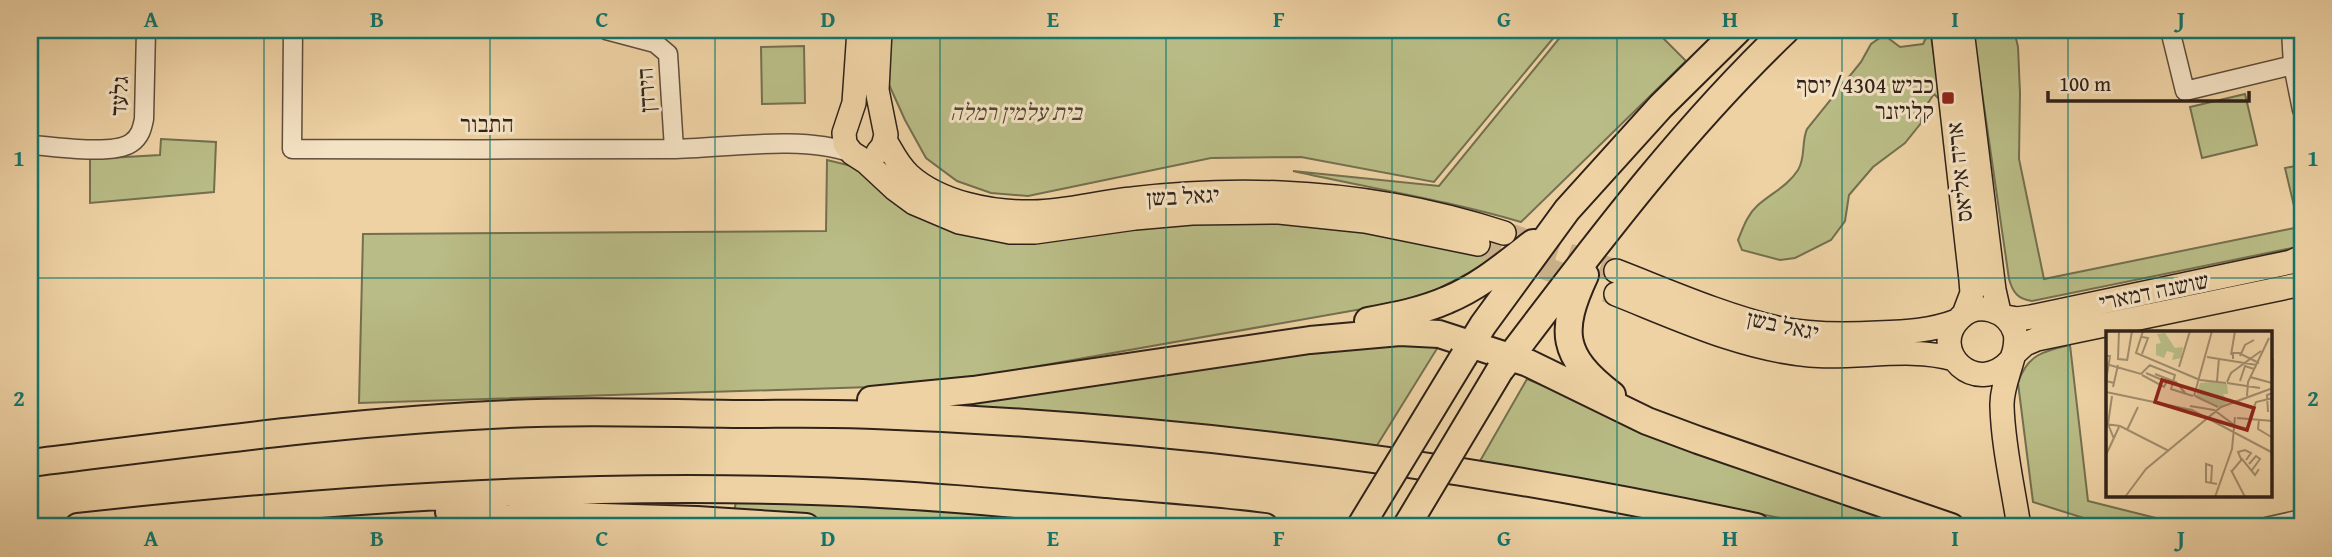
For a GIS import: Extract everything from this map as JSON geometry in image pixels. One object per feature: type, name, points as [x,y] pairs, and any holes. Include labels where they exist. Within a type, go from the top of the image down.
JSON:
[{"type":"highway","points":[[1360,527],[1468,350],[1567,210],[1661,106],[1738,30]]},
{"type":"highway","points":[[1406,527],[1479,402],[1608,226],[1721,94],[1786,30]]},
{"type":"highway","points":[[1608,226],[1572,303],[1567,325],[1569,339],[1576,359],[1595,382],[1647,421]]},
{"type":"highway","points":[[1195,356],[1430,307],[1463,293],[1490,276],[1554,228]]},
{"type":"highway","points":[[30,463],[361,424],[557,412],[900,398],[972,390],[1310,340],[1400,332],[1439,334],[1468,350],[1647,421],[1951,527]]},
{"type":"highway","points":[[557,412],[871,414],[1010,422],[1276,446],[1448,469],[1756,527]]},
{"type":"highway","points":[[79,527],[380,499],[565,491],[735,489],[915,496],[1265,527]]},
{"type":"highway","points":[[248,510],[583,516],[806,527]]},
{"type":"main road","points":[[859,30],[855,91],[845,144],[856,154],[873,155],[879,152],[884,133],[877,90],[880,30]]},
{"type":"main road","name":"אריה אליאס","points":[[1943,30],[1972,293],[1960,318]]},
{"type":"main road","name":"אריה אליאס","points":[[1962,30],[1994,290],[2002,315]]},
{"type":"main road","points":[[847,125],[860,116],[867,115],[873,117],[884,133]]},
{"type":"main road","name":"יגאל בשן","points":[[884,133],[897,162],[924,186],[945,196],[988,209],[1034,212],[1191,193],[1280,192],[1368,202],[1461,219],[1504,233]]},
{"type":"main road","name":"יגאל בשן","points":[[856,154],[914,203],[959,222],[984,228],[1035,232],[1192,213],[1279,212],[1365,221],[1478,244]]},
{"type":"main road","name":"שושנה דמארי","points":[[2002,315],[2017,319],[2031,317],[2302,257]]},
{"type":"main road","name":"יגאל בשן","points":[[1616,271],[1756,322],[1800,332],[1892,333],[1937,328],[1960,318]]},
{"type":"main road","name":"שושנה דמארי","points":[[2012,358],[2025,344],[2041,338],[2302,284]]},
{"type":"main road","name":"יגאל בשן","points":[[1616,294],[1728,337],[1781,352],[1834,357],[1925,353],[1954,359]]},
{"type":"main road","points":[[2002,405],[1997,393],[1954,359],[1949,340],[1960,318],[1981,309],[2002,315],[2016,335],[2003,389],[2002,405],[2019,527]]},
{"type":"main road","points":[[1977,375],[1996,372],[2012,358]]},
{"type":"street","name":"גלעד","points":[[30,145],[108,149],[128,145],[135,140],[144,119],[146,30]]},
{"type":"street","name":"התבור","points":[[293,30],[292,149],[674,149],[801,144],[816,142],[847,125]]},
{"type":"street","name":"הירדן","points":[[606,30],[655,43],[668,54],[674,149]]},
{"type":"street","points":[[2170,30],[2185,91],[2293,65]]},
{"type":"street","points":[[2291,30],[2293,65],[2302,110]]},
{"type":"street","name":"התבור","points":[[801,144],[838,148],[856,154]]},
{"type":"street","points":[[2266,527],[2302,519]]},
{"type":"green space","name":"בית עלמין רמלה","points":[[890,30],[1560,30],[1434,182],[1301,157],[1211,158],[1028,196],[991,193],[957,181],[926,158],[886,78]]},
{"type":"green space","points":[[1566,30],[1655,30],[1686,61],[1521,222],[1293,171],[1439,186]]},
{"type":"green space","points":[[1930,30],[1941,101],[1934,94],[1922,112],[1921,123],[1905,143],[1873,167],[1849,195],[1845,221],[1831,240],[1795,258],[1780,260],[1742,250],[1738,240],[1748,218],[1757,206],[1794,176],[1802,160],[1807,129],[1861,62],[1871,44],[1884,35],[1900,47],[1923,44]]},
{"type":"green space","points":[[1973,30],[2014,30],[2018,47],[2020,93],[2019,159],[2044,279],[2299,227],[2285,168],[2302,165],[2302,246],[2032,301],[2023,299],[2014,292],[2009,279]]},
{"type":"green space","points":[[804,46],[805,103],[762,104],[761,47]]},
{"type":"green space","points":[[2245,94],[2257,145],[2202,158],[2190,107]]},
{"type":"green space","points":[[161,139],[216,142],[214,192],[90,203],[90,159],[160,155]]},
{"type":"green space","points":[[827,160],[868,170],[910,205],[1150,222],[1331,223],[1496,259],[1438,289],[1396,303],[948,382],[871,387],[359,403],[363,234],[826,231]]},
{"type":"green space","points":[[1381,343],[1438,347],[1376,447],[967,412],[958,399]]},
{"type":"green space","points":[[2070,345],[2088,501],[2192,527],[2112,527],[2033,502],[2018,383],[2031,360]]},
{"type":"green space","points":[[1527,379],[1765,476],[1907,527],[1824,527],[1480,461]]},
{"type":"green space","points":[[737,499],[938,509],[1146,527],[878,527],[733,514]]},
{"type":"tunnel","points":[[1504,233],[1616,271]]},
{"type":"tunnel","points":[[1478,244],[1616,294]]},
{"type":"place","name":"כביש 4304/יוסף קלויזנר","points":[[1948,98]]}]
